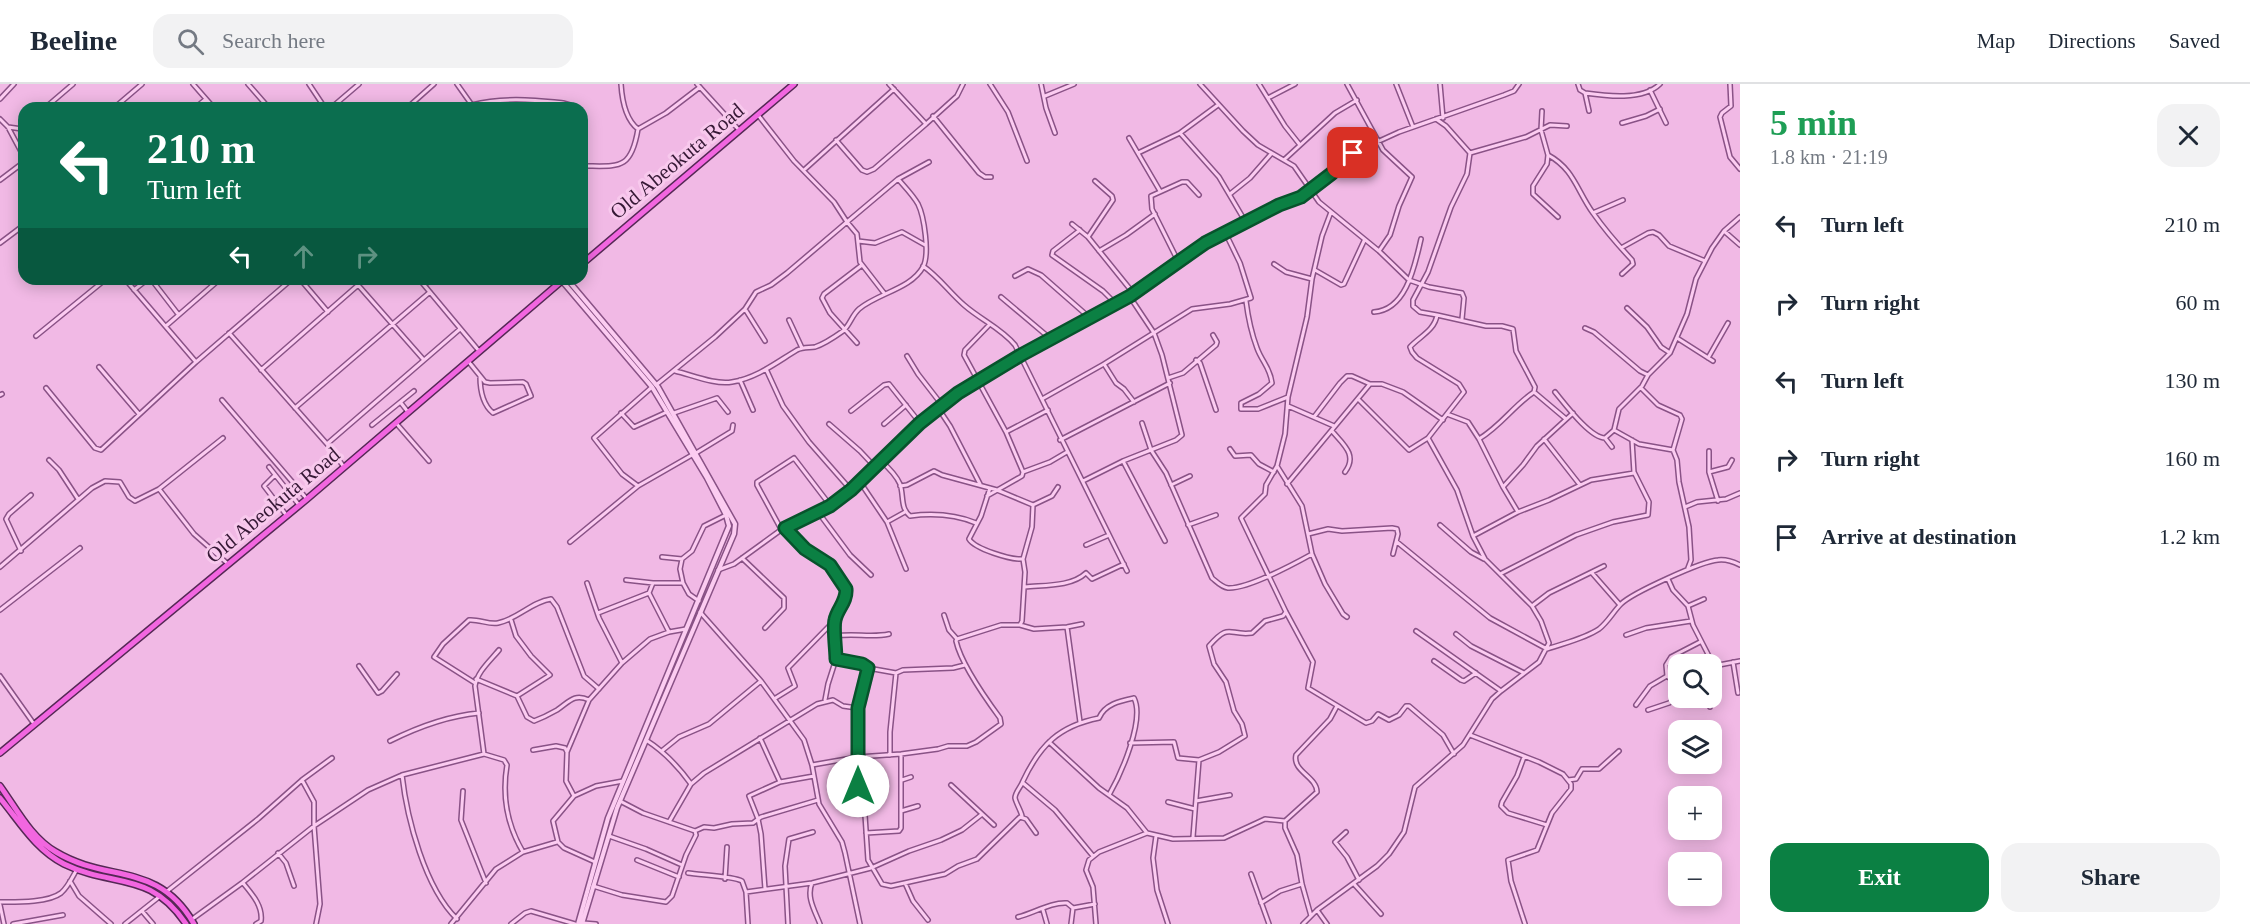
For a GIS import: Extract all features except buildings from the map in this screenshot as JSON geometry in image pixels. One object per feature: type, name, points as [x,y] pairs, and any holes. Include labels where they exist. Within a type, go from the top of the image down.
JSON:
[{"type":"highway","name":"Old Abeokuta Road","points":[[588,259],[794,84]]},
{"type":"highway","name":"Old Abeokuta Road","points":[[0,753],[287,516],[558,285]]},
{"type":"highway","points":[[0,786],[31,829],[54,851],[79,863],[148,880],[190,923]]},
{"type":"highway","points":[[0,798],[38,846],[63,863],[77,869],[145,886],[164,894]]},
{"type":"street","points":[[0,99],[14,84]]},
{"type":"street","points":[[52,102],[73,84]]},
{"type":"street","points":[[121,102],[142,84]]},
{"type":"street","points":[[193,84],[209,102]]},
{"type":"street","points":[[248,84],[263,102]]},
{"type":"street","points":[[309,84],[321,102]]},
{"type":"street","points":[[338,102],[359,84]]},
{"type":"street","points":[[413,102],[434,84]]},
{"type":"street","points":[[457,84],[470,102]]},
{"type":"street","points":[[889,84],[926,124]]},
{"type":"street","points":[[990,84],[1008,112],[1027,161]]},
{"type":"street","points":[[1041,84],[1055,133]]},
{"type":"street","points":[[1045,96],[1074,84]]},
{"type":"street","points":[[1200,84],[1258,145],[1294,166],[1319,201],[1330,212],[1379,251],[1409,280],[1462,293],[1464,298],[1462,320]]},
{"type":"street","points":[[1259,84],[1300,145]]},
{"type":"street","points":[[1268,98],[1295,84]]},
{"type":"street","points":[[1347,84],[1378,141],[1390,158],[1412,177],[1399,206],[1390,235],[1379,251]]},
{"type":"street","points":[[1396,84],[1413,127]]},
{"type":"street","points":[[1440,84],[1443,117]]},
{"type":"street","points":[[718,570],[742,558],[783,529],[830,506],[860,482],[920,423],[978,381],[1132,295],[1178,261],[1225,231],[1301,197],[1353,153],[1413,127],[1514,91],[1519,84]]},
{"type":"street","points":[[1578,84],[1580,90],[1585,93],[1616,95],[1637,94],[1660,84]]},
{"type":"street","points":[[1730,84],[1731,106],[1720,117],[1730,157],[1740,169]]},
{"type":"street","points":[[622,85],[624,105],[631,123],[638,129]]},
{"type":"street","points":[[836,141],[862,170],[867,172],[957,96],[961,85]]},
{"type":"street","points":[[638,129],[666,113],[698,86],[740,130]]},
{"type":"street","points":[[804,170],[894,89]]},
{"type":"street","points":[[1650,90],[1666,123]]},
{"type":"street","points":[[1585,93],[1589,111]]},
{"type":"street","points":[[202,102],[206,99]]},
{"type":"street","points":[[487,102],[511,99],[550,102]]},
{"type":"street","points":[[1285,159],[1335,113],[1357,100]]},
{"type":"street","points":[[1138,153],[1180,133],[1218,105]]},
{"type":"street","points":[[1622,123],[1660,109]]},
{"type":"street","points":[[1542,111],[1541,130],[1548,155],[1547,164],[1533,186],[1533,194],[1558,218]]},
{"type":"street","points":[[758,115],[834,202],[855,231],[858,255],[862,265],[884,293]]},
{"type":"street","points":[[933,116],[979,173],[985,177],[991,177]]},
{"type":"street","points":[[0,119],[8,127],[18,146]]},
{"type":"street","points":[[1436,119],[1446,126],[1470,153],[1467,174],[1451,207],[1422,285],[1413,300],[1413,306],[1420,312],[1486,326],[1513,328],[1516,351],[1535,387],[1534,392],[1495,429],[1479,439]]},
{"type":"street","points":[[1470,153],[1526,137],[1554,124],[1567,126]]},
{"type":"street","points":[[8,127],[18,128]]},
{"type":"street","points":[[588,166],[613,166],[624,162],[635,149],[638,129]]},
{"type":"street","points":[[1180,133],[1219,177],[1245,221]]},
{"type":"street","points":[[1129,138],[1161,191]]},
{"type":"street","points":[[1230,194],[1250,178],[1272,153]]},
{"type":"street","points":[[1548,155],[1564,165],[1593,213],[1633,264],[1622,274]]},
{"type":"street","points":[[638,486],[622,474],[594,440],[594,436],[675,371],[745,309],[756,292],[771,285],[787,273],[898,179],[929,162]]},
{"type":"street","points":[[1,178],[18,166]]},
{"type":"street","points":[[675,371],[723,383],[740,380],[766,369],[802,348],[816,346],[844,330],[859,309],[884,293],[904,284],[923,266],[925,245],[922,215],[918,204],[898,179]]},
{"type":"street","points":[[1088,237],[1113,200],[1112,196],[1095,181]]},
{"type":"street","points":[[1178,261],[1155,214],[1151,196],[1182,182],[1187,182],[1198,195]]},
{"type":"street","points":[[1593,213],[1623,200]]},
{"type":"street","points":[[1330,212],[1312,279],[1307,317],[1288,397],[1285,434],[1277,466],[1266,485],[1265,494],[1242,516],[1268,575],[1313,662],[1308,688],[1365,723],[1372,721],[1378,714],[1389,720],[1399,715],[1406,706],[1410,706],[1443,735],[1455,754]]},
{"type":"street","points":[[1099,251],[1155,214]]},
{"type":"street","points":[[1605,438],[1614,430],[1619,409],[1670,353],[1687,314],[1696,279],[1712,248],[1740,217]]},
{"type":"street","points":[[1072,224],[1088,237],[1099,251],[1132,295],[1154,333],[1170,383],[1182,435],[1176,440],[1123,461],[1083,481]]},
{"type":"street","points":[[0,243],[18,230]]},
{"type":"street","points":[[1080,230],[1053,251],[1052,255],[1103,291],[1116,304]]},
{"type":"street","points":[[1042,399],[1104,364],[1192,309],[1246,301],[1251,298],[1240,263],[1225,231]]},
{"type":"street","points":[[1725,231],[1740,245]]},
{"type":"street","points":[[858,241],[875,243],[902,232],[925,245]]},
{"type":"street","points":[[1621,248],[1653,232],[1669,246],[1706,262]]},
{"type":"street","points":[[1374,312],[1391,306],[1409,280],[1421,238]]},
{"type":"street","points":[[1315,270],[1341,285],[1344,284],[1364,241]]},
{"type":"street","points":[[1274,264],[1286,272],[1312,279]]},
{"type":"street","points":[[857,343],[830,314],[823,296],[862,265]]},
{"type":"street","points":[[923,266],[938,276],[953,296],[966,308],[1005,333],[1021,355],[1060,440],[1083,481],[1127,571]]},
{"type":"street","points":[[1015,276],[1028,269],[1041,275],[1090,318]]},
{"type":"street","points":[[36,336],[99,285]]},
{"type":"street","points":[[130,285],[196,362]]},
{"type":"street","points":[[134,290],[141,285]]},
{"type":"street","points":[[154,285],[178,314]]},
{"type":"street","points":[[166,326],[213,285]]},
{"type":"street","points":[[46,388],[99,451],[196,362],[285,285]]},
{"type":"street","points":[[305,285],[328,312]]},
{"type":"street","points":[[261,370],[358,285],[423,359]]},
{"type":"street","points":[[424,285],[480,351]]},
{"type":"street","points":[[568,285],[674,413],[726,515],[729,530],[608,818],[580,924]]},
{"type":"street","points":[[295,408],[430,292]]},
{"type":"street","points":[[1001,297],[1052,340]]},
{"type":"street","points":[[1246,301],[1257,348],[1268,366],[1272,383],[1259,394],[1241,403],[1241,409],[1258,409],[1288,397]]},
{"type":"street","points":[[1627,308],[1647,327],[1661,347],[1670,353]]},
{"type":"street","points":[[745,309],[765,341]]},
{"type":"street","points":[[1359,400],[1409,450],[1428,438],[1464,392],[1451,379],[1417,358],[1410,347],[1431,327],[1437,315]]},
{"type":"street","points":[[789,320],[802,348]]},
{"type":"street","points":[[1708,358],[1728,323]]},
{"type":"street","points":[[990,324],[964,352],[1006,432],[1023,472]]},
{"type":"street","points":[[1585,328],[1594,332],[1640,371],[1648,375]]},
{"type":"street","points":[[327,444],[460,329]]},
{"type":"street","points":[[229,333],[327,444],[344,467]]},
{"type":"street","points":[[1168,378],[1183,373],[1216,345],[1213,335]]},
{"type":"street","points":[[1677,338],[1713,361]]},
{"type":"street","points":[[907,356],[942,405]]},
{"type":"street","points":[[1196,360],[1200,363],[1216,410]]},
{"type":"street","points":[[468,361],[480,376],[490,383],[523,382],[531,396],[493,413],[490,412],[481,394],[480,376]]},
{"type":"street","points":[[1104,364],[1116,383],[1134,402]]},
{"type":"street","points":[[99,367],[140,414]]},
{"type":"street","points":[[766,369],[783,406],[809,442],[851,490]]},
{"type":"street","points":[[1314,417],[1347,376],[1359,377],[1370,384],[1382,384],[1403,392],[1443,420]]},
{"type":"street","points":[[740,380],[753,410]]},
{"type":"street","points":[[1060,440],[1170,383]]},
{"type":"street","points":[[851,411],[884,385],[890,384],[920,423]]},
{"type":"street","points":[[1287,484],[1370,384]]},
{"type":"street","points":[[580,924],[620,801],[734,534],[735,524],[667,412],[654,386]]},
{"type":"street","points":[[1640,388],[1658,405],[1680,415],[1682,419],[1673,450],[1677,460],[1691,551],[1687,570]]},
{"type":"street","points":[[372,425],[414,391]]},
{"type":"street","points":[[1534,392],[1566,419]]},
{"type":"street","points":[[1555,392],[1573,413],[1598,437],[1605,438],[1612,447]]},
{"type":"street","points":[[674,413],[717,398],[728,412]]},
{"type":"street","points":[[222,400],[307,499]]},
{"type":"street","points":[[400,403],[408,412]]},
{"type":"street","points":[[884,424],[906,405]]},
{"type":"street","points":[[1288,406],[1334,426]]},
{"type":"street","points":[[938,408],[980,484]]},
{"type":"street","points":[[1006,432],[1048,410]]},
{"type":"street","points":[[621,413],[634,427],[667,412]]},
{"type":"street","points":[[1503,488],[1544,439],[1573,413]]},
{"type":"street","points":[[1447,414],[1468,422],[1518,512]]},
{"type":"street","points":[[396,423],[429,461]]},
{"type":"street","points":[[1143,423],[1150,450],[1166,473],[1212,578],[1220,586],[1229,588],[1247,585],[1312,554]]},
{"type":"street","points":[[829,424],[875,467]]},
{"type":"street","points":[[570,542],[638,486],[732,431],[733,425]]},
{"type":"street","points":[[1614,430],[1639,444],[1673,450]]},
{"type":"street","points":[[1332,431],[1347,449],[1351,458],[1351,464],[1345,471]]},
{"type":"street","points":[[0,567],[78,499],[105,481],[120,482],[129,497],[135,501],[159,489],[223,438]]},
{"type":"street","points":[[1428,438],[1457,490],[1473,536],[1485,560]]},
{"type":"street","points":[[1544,439],[1580,485]]},
{"type":"street","points":[[1500,574],[1576,535],[1612,522],[1648,515],[1649,502],[1634,472],[1632,440]]},
{"type":"street","points":[[1230,449],[1235,456],[1251,455],[1259,464],[1274,472]]},
{"type":"street","points":[[1709,451],[1709,472],[1718,501]]},
{"type":"street","points":[[987,496],[1022,476],[1023,472],[1050,462],[1067,452]]},
{"type":"street","points":[[774,699],[795,686],[788,668],[835,620],[847,594],[830,565],[805,549],[783,529],[757,482],[794,458],[830,506]]},
{"type":"street","points":[[49,460],[59,470],[78,499]]},
{"type":"street","points":[[1709,472],[1728,467],[1732,460]]},
{"type":"street","points":[[881,461],[890,469],[900,486],[905,512],[910,516],[934,513],[964,518],[976,523]]},
{"type":"street","points":[[1123,461],[1165,541]]},
{"type":"street","points":[[1277,466],[1302,506],[1312,554],[1325,584],[1347,617]]},
{"type":"street","points":[[269,467],[299,505]]},
{"type":"street","points":[[900,486],[907,485],[934,471],[980,484],[1033,505],[1052,496],[1058,487]]},
{"type":"street","points":[[1473,536],[1518,512],[1580,485],[1603,477],[1634,472]]},
{"type":"street","points":[[275,475],[264,486],[287,516]]},
{"type":"street","points":[[1171,485],[1190,477]]},
{"type":"street","points":[[860,482],[887,522],[906,569]]},
{"type":"street","points":[[990,488],[981,516],[969,539],[971,543],[1009,558],[1023,559]]},
{"type":"street","points":[[159,489],[194,534],[228,564]]},
{"type":"street","points":[[1684,507],[1697,502],[1718,501],[1740,492]]},
{"type":"street","points":[[21,551],[6,519],[31,495]]},
{"type":"street","points":[[1020,625],[1025,587],[1023,559],[1029,545],[1033,505]]},
{"type":"street","points":[[818,512],[850,555],[871,574]]},
{"type":"street","points":[[887,522],[905,512]]},
{"type":"street","points":[[699,601],[689,594],[683,583],[680,569],[682,559],[692,550],[704,526],[726,515]]},
{"type":"street","points":[[1188,525],[1216,515]]},
{"type":"street","points":[[1303,924],[1317,910],[1354,884],[1389,854],[1404,832],[1416,787],[1455,754],[1470,735],[1492,699],[1539,662],[1549,644],[1532,606],[1485,560],[1471,552],[1440,525]]},
{"type":"street","points":[[1308,534],[1328,529],[1342,531],[1392,528],[1397,530],[1397,542],[1393,554]]},
{"type":"street","points":[[1086,545],[1109,535]]},
{"type":"street","points":[[1397,542],[1490,618],[1547,649]]},
{"type":"street","points":[[0,609],[80,548]]},
{"type":"street","points":[[662,557],[682,559]]},
{"type":"street","points":[[742,558],[784,598],[784,608],[765,628]]},
{"type":"street","points":[[1547,649],[1600,628],[1620,605],[1632,596],[1697,564],[1729,560],[1740,565]]},
{"type":"street","points":[[1025,587],[1055,584],[1080,578],[1086,573],[1092,579],[1124,564]]},
{"type":"street","points":[[1532,606],[1549,592],[1604,566]]},
{"type":"street","points":[[1592,573],[1620,605]]},
{"type":"street","points":[[1668,579],[1673,590],[1688,606],[1700,642],[1707,654]]},
{"type":"street","points":[[626,580],[683,583]]},
{"type":"street","points":[[587,583],[598,613],[622,663]]},
{"type":"street","points":[[653,583],[650,593],[669,632]]},
{"type":"street","points":[[598,613],[650,593]]},
{"type":"street","points":[[589,700],[578,697],[569,699],[558,709],[534,721],[526,717],[517,696],[476,681],[434,657],[443,644],[469,620],[484,620],[493,623],[511,619],[540,602],[551,599],[554,601],[584,676],[599,689]]},
{"type":"street","points":[[1688,606],[1704,599]]},
{"type":"street","points":[[700,612],[761,681],[804,740],[812,765],[818,800],[842,842],[849,863],[849,875],[860,924]]},
{"type":"street","points":[[1130,743],[1173,742],[1178,758],[1199,760],[1219,752],[1245,736],[1242,724],[1234,711],[1226,682],[1214,664],[1209,646],[1222,633],[1235,631],[1244,634],[1252,633],[1265,621],[1280,617],[1286,612]]},
{"type":"street","points":[[812,765],[858,757],[900,754],[948,746],[967,746],[1001,724],[1002,721],[965,665],[957,646],[957,639],[949,630],[944,615]]},
{"type":"street","points":[[511,619],[516,636],[531,656],[550,675],[517,696]]},
{"type":"street","points":[[825,700],[836,659],[835,620]]},
{"type":"street","points":[[1626,635],[1646,628],[1692,621]]},
{"type":"street","points":[[957,639],[1001,626],[1020,625],[1034,629],[1082,624]]},
{"type":"street","points":[[1067,627],[1080,722]]},
{"type":"street","points":[[574,796],[567,781],[567,752],[589,700],[622,663],[644,643],[669,632],[688,629]]},
{"type":"street","points":[[1416,631],[1501,691]]},
{"type":"street","points":[[836,636],[889,634]]},
{"type":"street","points":[[1456,634],[1471,646],[1524,673]]},
{"type":"street","points":[[1636,705],[1650,686],[1667,676],[1666,665],[1671,657],[1700,642]]},
{"type":"street","points":[[484,754],[476,681],[499,650]]},
{"type":"street","points":[[836,659],[896,673],[903,670],[953,668],[965,665]]},
{"type":"street","points":[[1434,661],[1464,681],[1476,673]]},
{"type":"street","points":[[1722,665],[1740,661]]},
{"type":"street","points":[[1733,662],[1738,693]]},
{"type":"street","points":[[359,666],[378,693],[397,674]]},
{"type":"street","points":[[868,668],[858,708],[858,786],[864,800],[866,853],[871,868],[886,886],[948,873],[958,866],[977,859],[1016,819],[1023,816]]},
{"type":"street","points":[[890,755],[896,673]]},
{"type":"street","points":[[0,676],[35,725]]},
{"type":"street","points":[[662,750],[679,737],[709,724],[761,681]]},
{"type":"street","points":[[1036,833],[1023,816],[1015,799],[1026,772],[1049,742],[1064,729],[1080,722],[1099,718],[1104,708],[1121,700],[1134,698],[1137,721],[1122,772],[1109,795]]},
{"type":"street","points":[[669,822],[691,784],[704,773],[791,721],[810,707],[825,700],[833,700],[843,706],[858,708]]},
{"type":"street","points":[[1648,710],[1668,703]]},
{"type":"street","points":[[1311,916],[1302,884],[1301,864],[1284,825],[1285,821],[1317,792],[1316,785],[1296,764],[1296,755],[1330,718],[1337,706]]},
{"type":"street","points":[[390,741],[443,719],[479,713]]},
{"type":"street","points":[[1470,735],[1496,743],[1563,774],[1571,784],[1571,789],[1557,806],[1547,825],[1537,850],[1512,857],[1508,862],[1520,914],[1525,924]]},
{"type":"street","points":[[760,738],[780,782]]},
{"type":"street","points":[[646,740],[676,763],[691,784]]},
{"type":"street","points":[[1049,742],[1127,808],[1147,833],[1155,836],[1173,839],[1224,838],[1264,819],[1285,821]]},
{"type":"street","points":[[532,750],[556,746],[565,748],[567,752]]},
{"type":"street","points":[[1568,780],[1576,779],[1582,770],[1599,769],[1619,751]]},
{"type":"street","points":[[190,923],[314,826],[368,790],[402,775],[484,754],[504,760],[507,765],[504,792],[513,834],[523,852]]},
{"type":"street","points":[[866,833],[899,831],[902,780],[900,754]]},
{"type":"street","points":[[1524,756],[1517,776],[1501,806],[1508,813],[1547,825]]},
{"type":"street","points":[[125,924],[332,758]]},
{"type":"street","points":[[1193,837],[1199,760]]},
{"type":"street","points":[[402,775],[405,801],[430,877],[444,907],[457,919]]},
{"type":"street","points":[[765,889],[764,854],[758,819],[749,796],[780,782],[814,776]]},
{"type":"street","points":[[902,780],[911,777]]},
{"type":"street","points":[[302,780],[314,802],[320,904],[316,924]]},
{"type":"street","points":[[595,862],[558,843],[553,821],[574,796],[596,786],[623,781]]},
{"type":"street","points":[[1023,783],[1054,810],[1093,856]]},
{"type":"street","points":[[951,785],[994,825]]},
{"type":"street","points":[[463,791],[461,820],[486,883]]},
{"type":"street","points":[[1196,801],[1230,795]]},
{"type":"street","points":[[620,801],[695,831],[704,827],[753,824],[758,819],[780,810],[818,800]]},
{"type":"street","points":[[1168,802],[1195,809]]},
{"type":"street","points":[[901,811],[918,806]]},
{"type":"street","points":[[746,892],[812,883],[871,868],[962,830],[981,815]]},
{"type":"street","points":[[593,886],[622,895],[666,902],[672,896],[682,865],[694,840],[695,831]]},
{"type":"street","points":[[788,924],[785,866],[789,839],[813,832]]},
{"type":"street","points":[[1346,832],[1335,842],[1347,857],[1359,880]]},
{"type":"street","points":[[1096,924],[1093,887],[1086,870],[1089,860],[1093,856],[1147,833]]},
{"type":"street","points":[[607,836],[646,849],[682,865]]},
{"type":"street","points":[[1155,836],[1153,858],[1155,877],[1168,924]]},
{"type":"street","points":[[451,924],[496,869],[523,852],[558,843]]},
{"type":"street","points":[[725,879],[727,847]]},
{"type":"street","points":[[278,853],[286,863],[294,886]]},
{"type":"street","points":[[637,860],[679,877]]},
{"type":"street","points":[[4,924],[0,903],[27,903],[59,895],[77,869]]},
{"type":"street","points":[[688,873],[740,880],[746,892],[748,924]]},
{"type":"street","points":[[1251,874],[1269,924]]},
{"type":"street","points":[[70,881],[79,896],[111,924]]},
{"type":"street","points":[[242,883],[255,898],[262,914],[262,923],[256,924]]},
{"type":"street","points":[[812,883],[811,901],[820,924]]},
{"type":"street","points":[[905,883],[913,901],[928,920]]},
{"type":"street","points":[[1261,903],[1280,891],[1302,884]]},
{"type":"street","points":[[1354,884],[1382,914]]},
{"type":"street","points":[[1306,899],[1312,901]]},
{"type":"street","points":[[1018,917],[1043,910],[1059,902],[1073,907],[1095,904]]},
{"type":"street","points":[[1071,924],[1073,907]]},
{"type":"street","points":[[1043,910],[1047,924]]},
{"type":"street","points":[[1317,910],[1327,924]]},
{"type":"street","points":[[142,911],[153,924]]},
{"type":"street","points":[[512,924],[531,911],[580,924],[596,924]]},
{"type":"street","points":[[13,924],[63,915]]},
{"type":"route","points":[[858,786],[858,708],[868,668],[862,664],[836,659],[835,620],[847,594],[846,589],[830,565],[805,549],[785,528],[830,506],[851,490],[920,423],[958,393],[989,373],[1130,296],[1225,231],[1301,197],[1331,174],[1353,153]]}]
